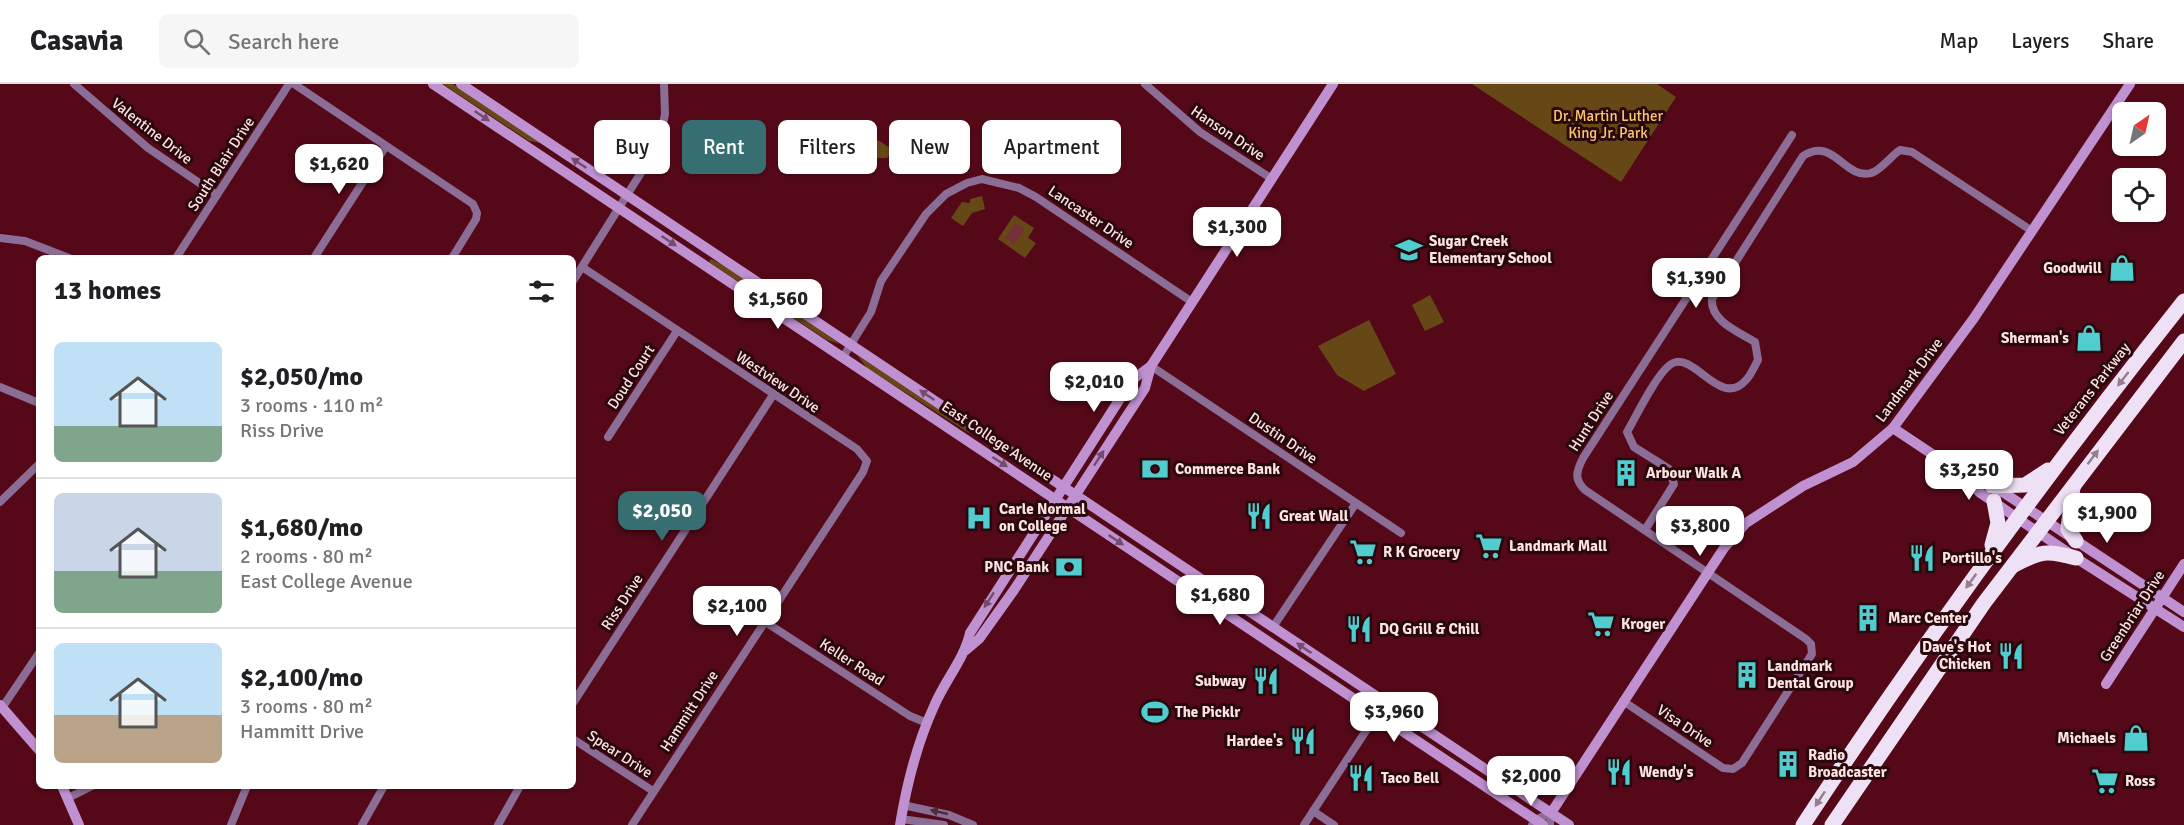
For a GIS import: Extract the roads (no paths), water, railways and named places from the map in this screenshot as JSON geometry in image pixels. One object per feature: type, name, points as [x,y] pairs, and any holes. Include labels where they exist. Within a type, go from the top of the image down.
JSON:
[{"type":"highway","name":"Veterans Parkway","points":[[1803,825],[1884,703],[2021,512],[2184,301]]},
{"type":"highway","points":[[1832,825],[2011,567],[2073,483],[2184,341]]},
{"type":"highway","points":[[1988,558],[1998,523],[1993,493],[2025,485],[2056,465]]},
{"type":"highway","points":[[2073,483],[2068,529],[2076,541]]},
{"type":"highway","points":[[2011,567],[2039,552],[2050,551],[2076,558]]},
{"type":"main road","name":"East College Avenue","points":[[433,84],[1055,498],[1537,823]]},
{"type":"main road","name":"East College Avenue","points":[[461,84],[1273,627],[1397,707],[1569,825]]},
{"type":"main road","points":[[966,650],[979,639],[1076,495],[1145,388],[1151,366],[1333,84]]},
{"type":"main road","name":"Landmark Drive","points":[[1551,813],[1724,548],[1746,523],[1803,486],[1853,462],[1893,428],[1974,318],[2130,84]]},
{"type":"main road","points":[[901,822],[909,776],[927,723],[939,695],[966,650],[970,633],[982,610],[1132,380],[1151,366]]},
{"type":"main road","points":[[1893,428],[2041,526],[2076,558],[2154,610],[2184,627]]},
{"type":"main road","points":[[1965,476],[1979,492],[1993,493],[2021,512]]},
{"type":"main road","points":[[2041,526],[2076,541],[2184,612]]},
{"type":"main road","name":"Greenbriar Drive","points":[[2106,684],[2184,564]]},
{"type":"main road","points":[[1316,674],[1337,682],[1380,709],[1397,707]]},
{"type":"main road","points":[[1,707],[36,747]]},
{"type":"main road","points":[[64,789],[79,825]]},
{"type":"street","name":"Valentine Drive","points":[[74,84],[148,148],[217,195]]},
{"type":"street","name":"South Blair Drive","points":[[179,255],[291,84]]},
{"type":"street","points":[[291,84],[473,204],[477,211],[473,226],[454,255]]},
{"type":"street","points":[[576,276],[658,144],[664,114],[664,84]]},
{"type":"street","name":"Hanson Drive","points":[[1144,84],[1200,132],[1272,179]]},
{"type":"street","name":"Hunt Drive","points":[[1733,769],[1743,762],[1810,658],[1812,648],[1806,639],[1585,490],[1578,483],[1576,475],[1578,467],[1792,135]]},
{"type":"street","points":[[316,255],[386,146]]},
{"type":"street","points":[[1645,530],[1674,484],[1669,469],[1634,447],[1627,432],[1663,372],[1673,363],[1683,362],[1723,388],[1736,388],[1746,381],[1758,360],[1755,342],[1716,317],[1711,307],[1712,299],[1803,156],[1812,151],[1824,150],[1861,174],[1874,173],[1900,150],[1912,152],[2032,231]]},
{"type":"street","name":"Lancaster Drive","points":[[843,357],[871,312],[881,281],[926,214],[946,194],[967,183],[982,180],[1018,188],[1036,197],[1192,302]]},
{"type":"street","points":[[0,238],[26,241],[61,255]]},
{"type":"street","name":"Westview Drive","points":[[582,267],[772,395],[857,449],[867,461]]},
{"type":"street","name":"Doud Court","points":[[608,437],[677,331]]},
{"type":"street","name":"Dustin Drive","points":[[1151,366],[1401,533]]},
{"type":"street","points":[[0,387],[36,402]]},
{"type":"street","name":"Riss Drive","points":[[576,698],[772,395]]},
{"type":"street","name":"Hammitt Drive","points":[[632,825],[863,472],[867,461]]},
{"type":"street","points":[[0,502],[36,467]]},
{"type":"street","points":[[1273,627],[1356,503]]},
{"type":"street","name":"Keller Road","points":[[764,621],[910,716],[927,723]]},
{"type":"street","points":[[1,707],[36,657]]},
{"type":"street","name":"Visa Drive","points":[[1623,701],[1723,768],[1733,769]]},
{"type":"street","points":[[1304,825],[1377,714]]},
{"type":"street","name":"Spear Drive","points":[[576,741],[653,791]]},
{"type":"street","points":[[68,798],[87,789]]},
{"type":"street","points":[[231,825],[246,789]]},
{"type":"street","points":[[362,825],[382,789]]},
{"type":"street","points":[[498,825],[518,789]]},
{"type":"street","points":[[903,805],[950,815],[973,825]]},
{"type":"street","points":[[1313,811],[1334,825]]},
{"type":"street","points":[[1537,823],[1551,813]]},
{"type":"street","name":"Landmark Drive","points":[[1550,825],[1551,813]]},
{"type":"street","points":[[901,822],[944,825]]},
{"type":"place","name":"Sugar Creek Elementary School","points":[[1409,250]]},
{"type":"place","name":"Goodwill","points":[[2122,268]]},
{"type":"place","name":"Sherman's","points":[[2089,338]]},
{"type":"place","name":"Commerce Bank","points":[[1155,469]]},
{"type":"place","name":"Arbour Walk A","points":[[1626,473]]},
{"type":"place","name":"Great Wall","points":[[1259,516]]},
{"type":"place","name":"Carle Normal on College","points":[[979,518]]},
{"type":"place","name":"Landmark Mall","points":[[1489,546]]},
{"type":"place","name":"R K Grocery","points":[[1363,552]]},
{"type":"place","name":"Portillo's","points":[[1922,558]]},
{"type":"place","name":"PNC Bank","points":[[1069,567]]},
{"type":"place","name":"Marc Center","points":[[1868,618]]},
{"type":"place","name":"Kroger","points":[[1601,624]]},
{"type":"place","name":"DQ Grill & Chill","points":[[1359,629]]},
{"type":"place","name":"Dave's Hot Chicken","points":[[2011,656]]},
{"type":"place","name":"Landmark Dental Group","points":[[1747,675]]},
{"type":"place","name":"Subway","points":[[1266,681]]},
{"type":"place","name":"The Picklr","points":[[1155,712]]},
{"type":"place","name":"Michaels","points":[[2136,738]]},
{"type":"place","name":"Hardee's","points":[[1303,741]]},
{"type":"place","name":"Radio Broadcaster","points":[[1788,764]]},
{"type":"place","name":"Wendy's","points":[[1619,772]]},
{"type":"place","name":"Taco Bell","points":[[1361,778]]},
{"type":"place","name":"Ross","points":[[2105,781]]},
{"type":"park label","name":"Dr. Martin Luther King Jr. Park","points":[[1608,124]]}]
